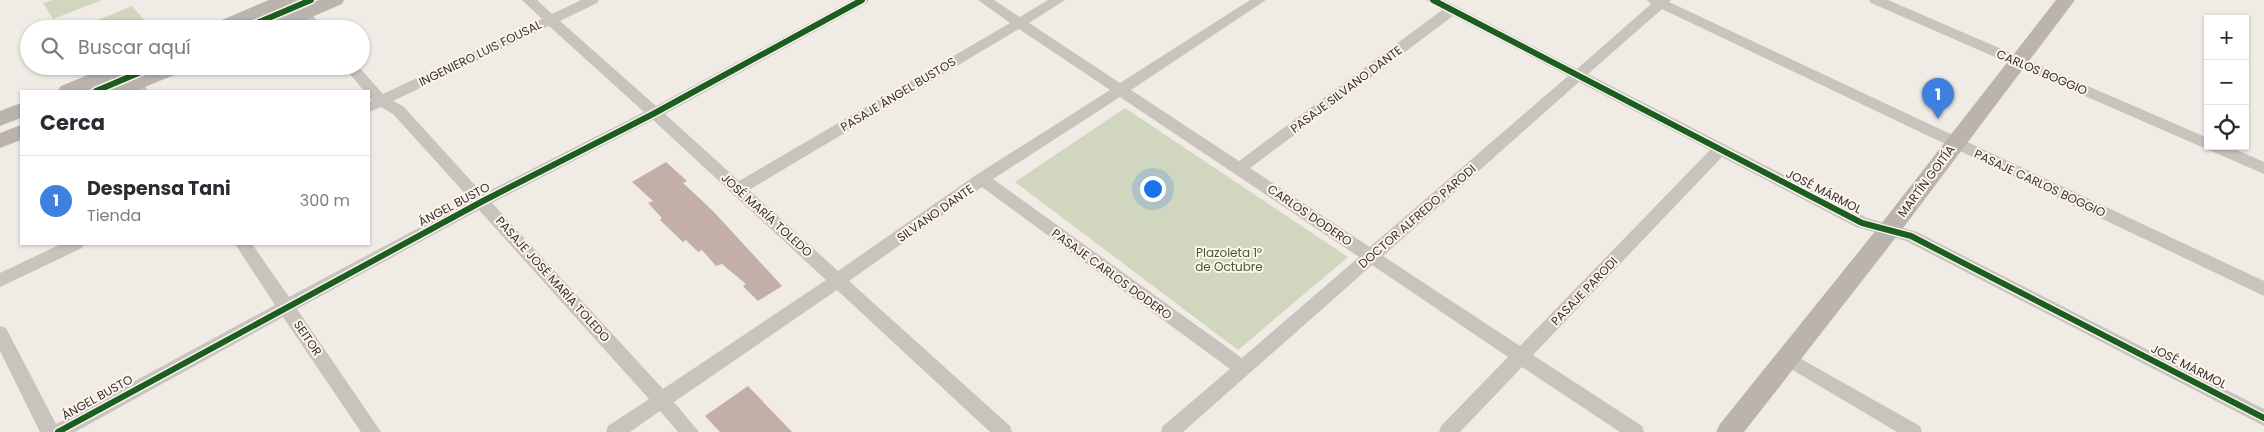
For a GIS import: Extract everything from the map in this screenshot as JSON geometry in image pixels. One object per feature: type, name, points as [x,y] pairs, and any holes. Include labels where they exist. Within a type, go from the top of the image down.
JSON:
[{"type":"street","points":[[238,20],[285,0]]},
{"type":"street","points":[[280,20],[301,7],[334,0]]},
{"type":"street","name":"JOSÉ MARÍA TOLEDO","points":[[529,0],[653,114],[738,188],[1003,432]]},
{"type":"street","name":"INGENIERO LUIS FOUSAL","points":[[375,104],[592,0]]},
{"type":"street","name":"ÁNGEL BUSTO","points":[[58,432],[286,306],[483,201],[653,114],[862,0]]},
{"type":"street","name":"CARLOS DODERO","points":[[985,0],[1635,432]]},
{"type":"street","name":"PASAJE ÁNGEL BUSTOS","points":[[738,188],[1058,0]]},
{"type":"street","name":"SILVANO DANTE","points":[[614,432],[838,280],[982,179],[1259,0]]},
{"type":"street","name":"JOSÉ MÁRMOL","points":[[1433,0],[1862,223],[1911,236],[2264,418]]},
{"type":"street","name":"CARLOS BOGGIO","points":[[1876,0],[2204,142]]},
{"type":"street","name":"MARTÍN GOITÍA","points":[[1729,432],[1889,230],[2066,0]]},
{"type":"street","name":"DOCTOR ALFREDO PARODI","points":[[1170,432],[1660,1]]},
{"type":"street","name":"PASAJE CARLOS BOGGIO","points":[[1660,1],[2264,289]]},
{"type":"street","points":[[301,7],[310,20]]},
{"type":"street","name":"PASAJE SILVANO DANTE","points":[[1240,168],[1452,10]]},
{"type":"street","name":"PASAJE JOSÉ MARÍA TOLEDO","points":[[356,75],[366,90]]},
{"type":"street","points":[[73,90],[133,77]]},
{"type":"street","points":[[118,90],[133,77]]},
{"type":"street","name":"PASAJE JOSÉ MARÍA TOLEDO","points":[[375,104],[398,110],[483,201],[690,432]]},
{"type":"street","points":[[0,119],[20,110]]},
{"type":"street","points":[[0,141],[20,132]]},
{"type":"street","name":"PASAJE PARODI","points":[[1448,432],[1720,150]]},
{"type":"street","points":[[2222,150],[2264,168]]},
{"type":"street","name":"PASAJE CARLOS DODERO","points":[[982,179],[1242,368]]},
{"type":"street","points":[[0,280],[74,245]]},
{"type":"street","name":"SEITOR","points":[[244,245],[372,432]]},
{"type":"street","points":[[0,333],[50,432]]},
{"type":"street","points":[[1787,358],[1913,432]]},
{"type":"green space","points":[[52,0],[102,0],[53,19],[43,3]]},
{"type":"green space","points":[[132,6],[144,20],[98,20]]},
{"type":"green space","name":"Plazoleta 1° de Octubre","points":[[1125,108],[1348,257],[1238,350],[1015,182]]},
{"type":"building","points":[[666,162],[687,181],[683,183],[713,211],[782,286],[758,301],[743,286],[746,284],[722,264],[716,266],[702,250],[698,252],[686,240],[683,242],[660,220],[662,218],[648,203],[653,201],[632,182]]},
{"type":"building","points":[[748,386],[792,432],[720,432],[705,416]]},
{"type":"cycle path","points":[[264,20],[311,0]]},
{"type":"cycle path","points":[[58,432],[483,201],[653,114],[862,0]]},
{"type":"cycle path","points":[[1433,0],[1862,223],[1911,236],[2264,418]]},
{"type":"cycle path","points":[[98,90],[134,75]]},
{"type":"place","name":"Despensa Tani","points":[[1938,119]]}]
